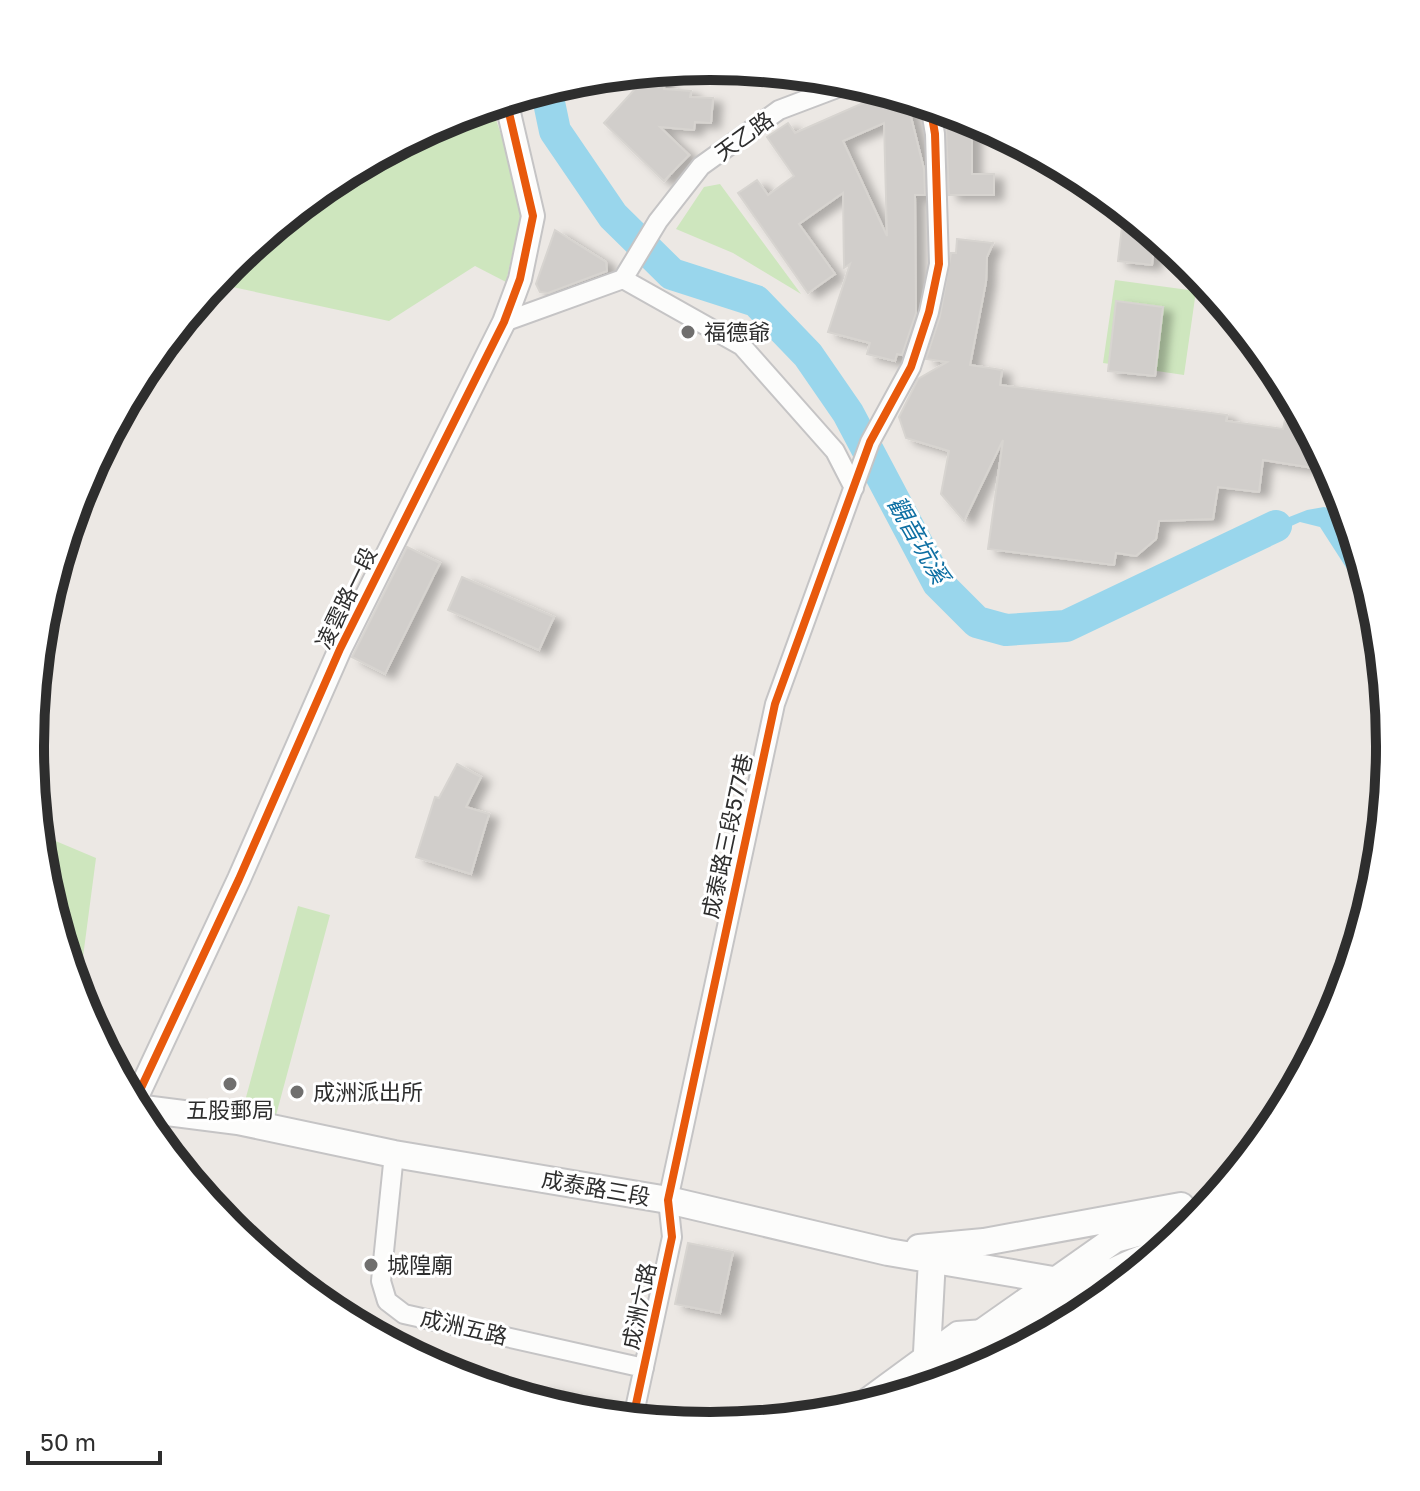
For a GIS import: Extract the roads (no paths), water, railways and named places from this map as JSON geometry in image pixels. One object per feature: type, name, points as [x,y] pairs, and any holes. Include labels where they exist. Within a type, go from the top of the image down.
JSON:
[{"type":"main road","name":"成泰路三段","points":[[151,1107],[238,1121],[394,1154],[668,1200],[888,1252],[1053,1280],[1082,1291]]},
{"type":"main road","points":[[888,1252],[984,1242],[1191,1205]]},
{"type":"main road","points":[[976,1356],[1053,1280],[1115,1239],[1173,1223]]},
{"type":"main road","points":[[924,1367],[932,1259]]},
{"type":"main road","points":[[908,1381],[924,1367],[991,1338],[1082,1291],[1131,1261]]},
{"type":"street","name":"天乙路","points":[[623,279],[658,221],[701,166],[779,110],[831,90]]},
{"type":"street","name":"凌雲路一段","points":[[141,1092],[340,649],[504,322],[520,279],[533,216],[509,111]]},
{"type":"street","name":"成泰路三段577巷","points":[[668,1200],[775,704],[870,442],[911,367],[929,312],[939,264],[932,118]]},
{"type":"street","points":[[504,322],[623,279],[742,346],[835,451],[854,488]]},
{"type":"street","name":"成洲五路","points":[[394,1154],[381,1281],[387,1301],[404,1314],[644,1368]]},
{"type":"street","name":"成洲六路","points":[[635,1407],[672,1237],[668,1200]]},
{"type":"street","points":[[987,1351],[991,1338]]},
{"type":"street","points":[[891,1386],[924,1367]]},
{"type":"water","points":[[1324,507],[1332,509],[1353,573],[1363,619],[1347,569],[1320,527],[1300,522],[1241,549],[1230,540],[1307,510]]},
{"type":"waterway","name":"觀音坑溪","points":[[548,100],[555,131],[613,216],[672,274],[756,301],[808,355],[848,413],[938,583],[977,622],[1006,630],[1066,626],[1276,526]]},
{"type":"waterway","points":[[1328,514],[1332,508]]},
{"type":"place","name":"福德爺","points":[[688,332]]},
{"type":"place","name":"五股郵局","points":[[230,1084]]},
{"type":"place","name":"成洲派出所","points":[[297,1092]]},
{"type":"place","name":"城隍廟","points":[[371,1265]]}]
